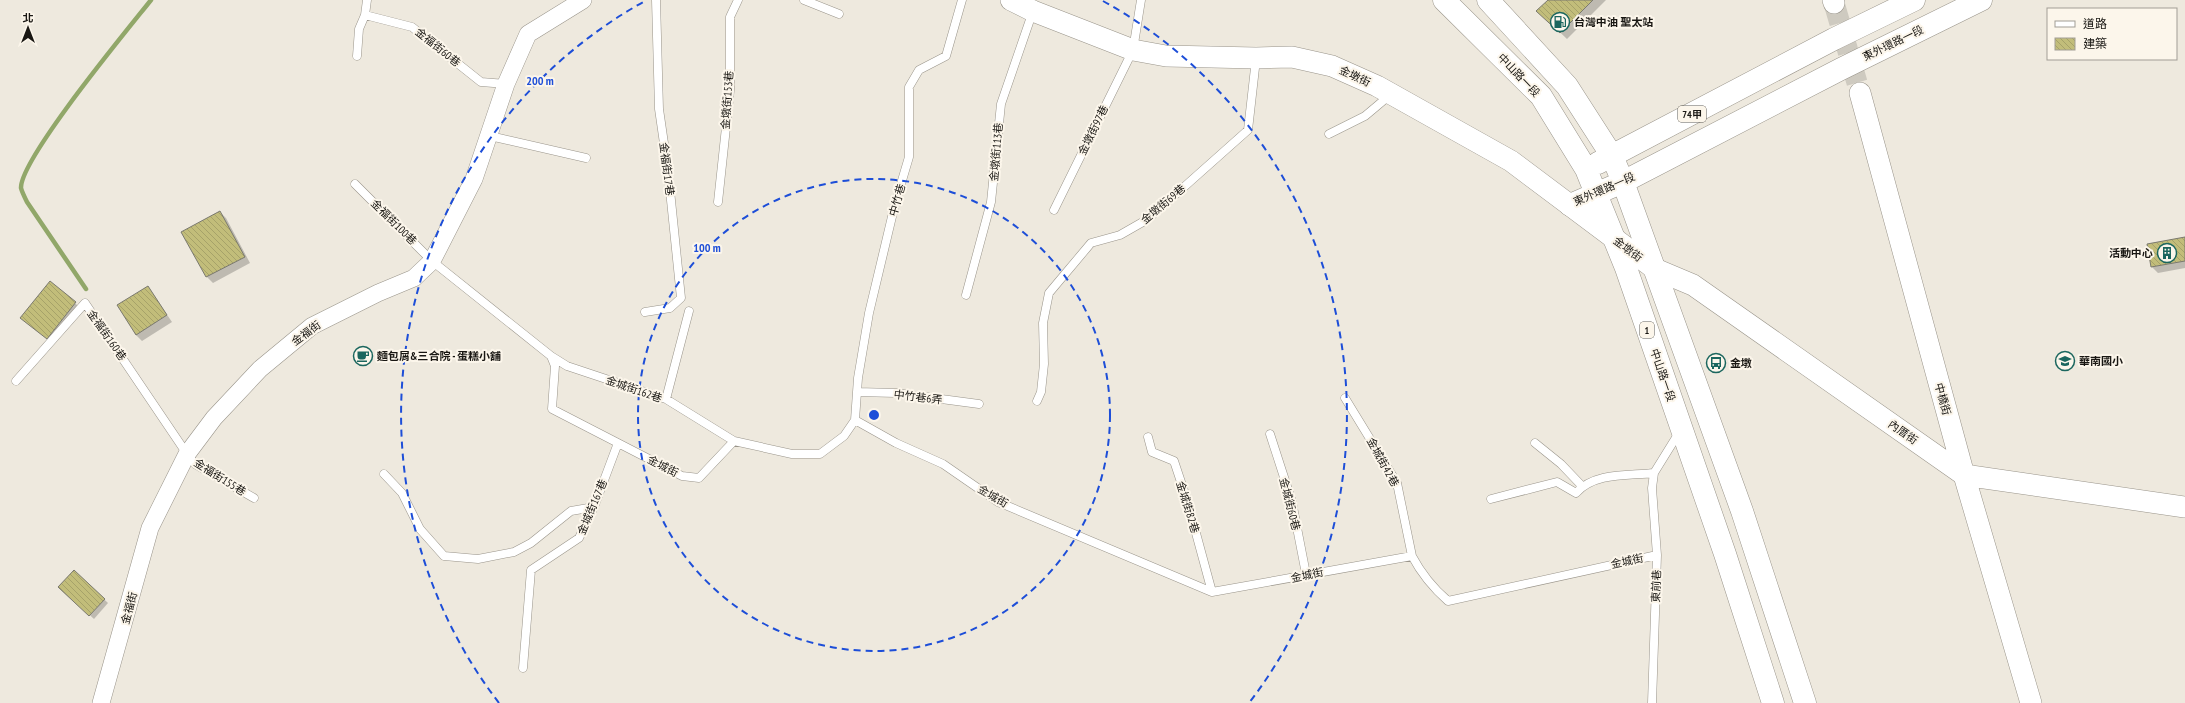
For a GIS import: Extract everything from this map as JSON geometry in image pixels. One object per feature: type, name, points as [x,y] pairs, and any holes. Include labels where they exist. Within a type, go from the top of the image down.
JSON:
[{"type":"main road","name":"中山路一段","points":[[1444,0],[1541,96],[1586,169],[1626,268],[1773,703]]},
{"type":"main road","points":[[1488,0],[1567,86],[1612,156],[1655,269],[1742,511],[1805,703]]},
{"type":"main road","name":"74甲","points":[[1586,169],[1834,39],[1914,0]]},
{"type":"main road","name":"東外環路一段","points":[[1570,205],[1623,182],[1841,69],[1981,0]]},
{"type":"main road","name":"東外環路一段","points":[[1570,205],[1586,169]]},
{"type":"street","name":"金福街","points":[[101,703],[150,528],[187,454],[214,418],[260,369],[312,326],[414,278],[432,261],[474,179],[490,136],[506,84],[528,34],[583,0]]},
{"type":"street","name":"金墩街","points":[[1011,0],[1033,11],[1133,50],[1166,56],[1256,58],[1292,57],[1332,66],[1390,94],[1511,161],[1655,269]]},
{"type":"street","name":"中橋街","points":[[1860,93],[1964,475],[2031,703]]},
{"type":"street","name":"內厝街","points":[[1655,269],[1693,285],[1964,475],[2185,507]]},
{"type":"lane","points":[[356,56],[359,29],[365,15],[367,0]]},
{"type":"lane","name":"金福街17巷","points":[[644,312],[670,308],[681,298],[668,171],[659,109],[656,0]]},
{"type":"lane","name":"金墩街153巷","points":[[718,202],[730,90],[730,17],[738,0]]},
{"type":"lane","points":[[804,0],[839,14]]},
{"type":"lane","name":"中竹巷","points":[[855,420],[858,378],[869,313],[895,204],[909,157],[909,88],[919,70],[946,56],[962,0]]},
{"type":"lane","name":"金墩街97巷","points":[[1054,210],[1133,50],[1141,0]]},
{"type":"lane","name":"金墩街113巷","points":[[966,295],[991,202],[1000,104],[1033,11]]},
{"type":"lane","name":"金福街60巷","points":[[365,15],[412,27],[481,82],[506,84]]},
{"type":"lane","name":"金墩街69巷","points":[[1037,401],[1042,385],[1044,364],[1043,323],[1049,293],[1091,243],[1120,235],[1148,219],[1248,130],[1256,58]]},
{"type":"lane","points":[[1329,134],[1365,116],[1390,94]]},
{"type":"lane","points":[[490,136],[586,158]]},
{"type":"lane","name":"金福街100巷","points":[[355,184],[432,261]]},
{"type":"lane","points":[[432,261],[551,356]]},
{"type":"lane","name":"金福街160巷","points":[[16,381],[85,303],[187,454]]},
{"type":"lane","points":[[666,399],[689,311]]},
{"type":"lane","name":"金城街162巷","points":[[551,356],[567,366],[666,399],[734,441]]},
{"type":"lane","name":"金城街","points":[[551,356],[555,366],[552,409],[682,476],[699,478],[734,441]]},
{"type":"lane","name":"中竹巷6弄","points":[[858,392],[896,393],[979,404]]},
{"type":"lane","name":"金城街42巷","points":[[1345,398],[1397,483],[1412,556]]},
{"type":"lane","points":[[734,441],[792,454],[820,454],[844,436],[855,420]]},
{"type":"lane","name":"金城街","points":[[855,420],[896,443],[943,464],[998,502],[1212,592],[1281,581],[1306,574],[1412,556],[1417,567],[1437,592],[1448,601],[1657,555]]},
{"type":"lane","name":"東前巷","points":[[1652,703],[1657,555],[1652,488],[1654,474],[1681,429]]},
{"type":"lane","name":"金城街60巷","points":[[1270,434],[1292,502],[1306,574]]},
{"type":"lane","name":"金城街82巷","points":[[1148,437],[1152,452],[1174,461],[1187,500],[1212,592]]},
{"type":"lane","name":"金城街167巷","points":[[523,668],[531,570],[579,538],[594,507],[618,443]]},
{"type":"lane","points":[[1535,443],[1561,464],[1582,486]]},
{"type":"lane","name":"金福街155巷","points":[[187,454],[196,464],[254,498]]},
{"type":"lane","points":[[384,474],[402,493],[420,529],[444,556],[478,559],[514,552],[531,543],[571,511],[594,507]]},
{"type":"lane","points":[[1491,499],[1558,482],[1576,493],[1582,486],[1598,479],[1654,474]]},
{"type":"building","name":"台灣中油 聖太站","points":[[1548,0],[1593,0],[1560,33],[1536,11]]},
{"type":"building","points":[[220,211],[245,257],[206,277],[181,232]]},
{"type":"building","name":"活動中心","points":[[2185,237],[2185,261],[2151,267],[2147,244]]},
{"type":"building","points":[[50,281],[76,302],[47,339],[20,318]]},
{"type":"building","points":[[148,286],[167,315],[136,335],[117,305]]},
{"type":"building","points":[[74,570],[105,599],[89,616],[58,587]]},
{"type":"waterway","points":[[86,289],[27,202],[21,188],[25,173],[56,123],[99,65],[151,0]]},
{"type":"tunnel","points":[[1834,3],[1860,93]]},
{"type":"place","name":"台灣中油 聖太站","points":[[1560,22]]},
{"type":"place","name":"活動中心","points":[[2167,253]]},
{"type":"place","name":"麵包屑&三合院 - 蛋糕小舖","points":[[363,356]]},
{"type":"place","name":"華南國小","points":[[2065,361]]},
{"type":"place","name":"金墩","points":[[1716,363]]}]
